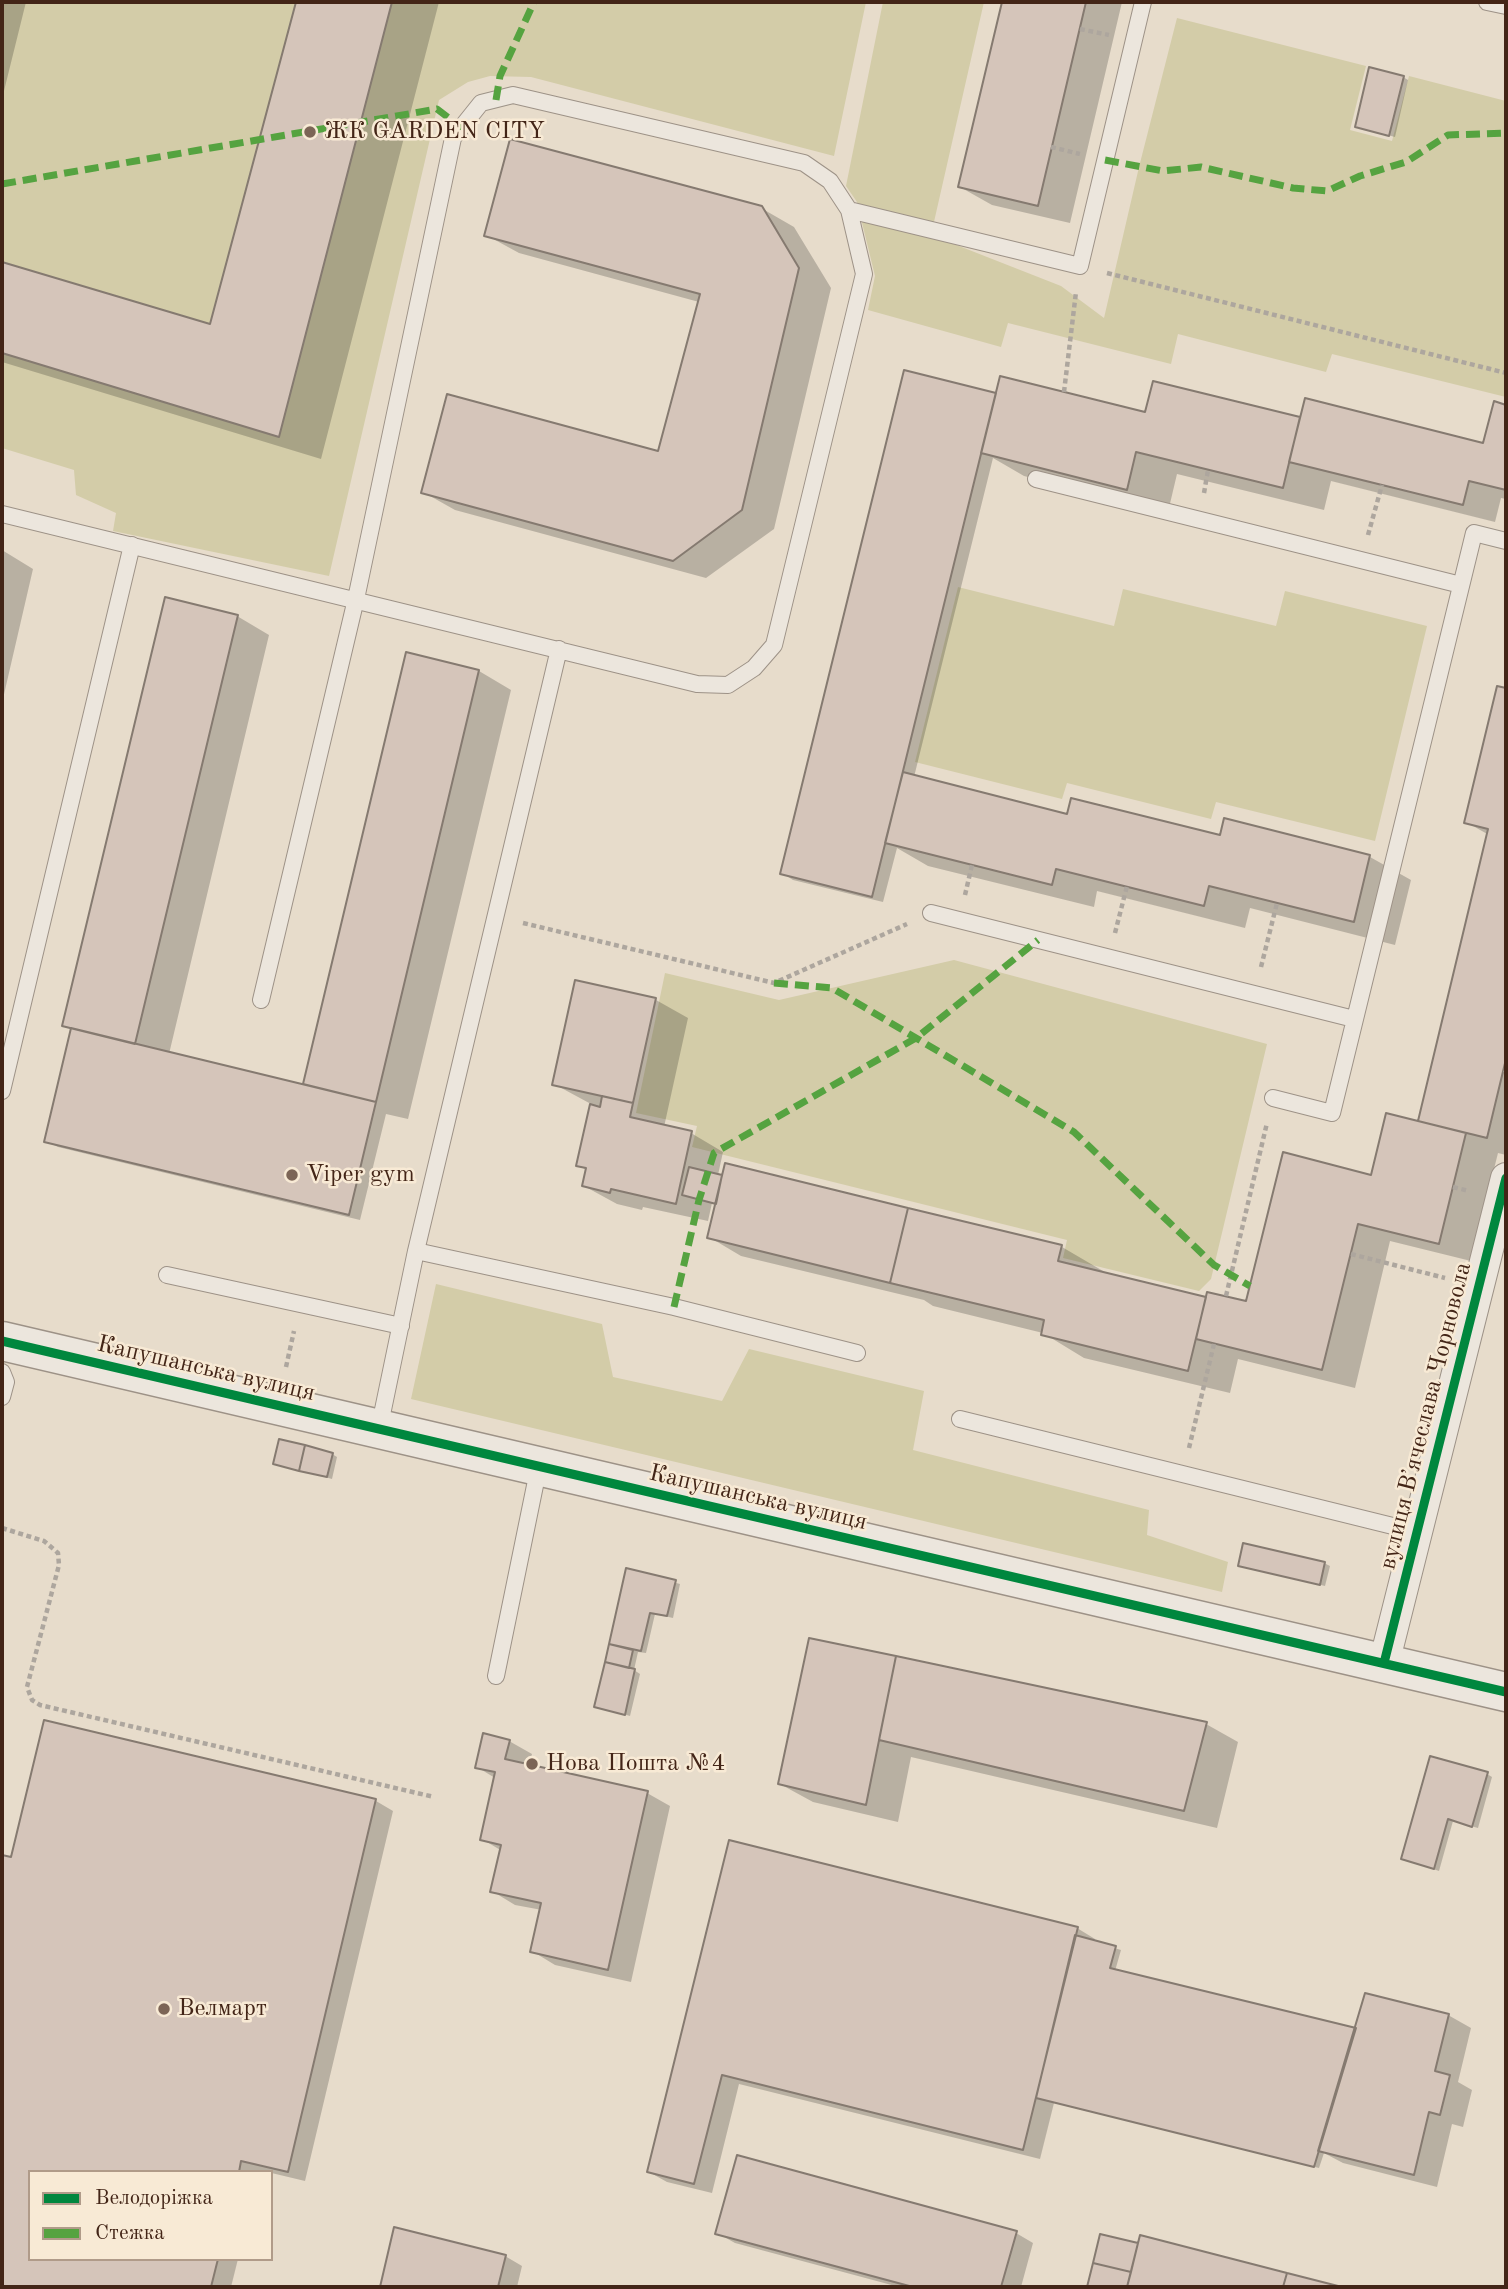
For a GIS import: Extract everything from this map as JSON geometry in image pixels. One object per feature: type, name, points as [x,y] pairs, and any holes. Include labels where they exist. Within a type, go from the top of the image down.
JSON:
[{"type":"street","name":"вулиця Вʼячеслава Чорновола","points":[[1384,1663],[1506,1178]]},
{"type":"street","name":"Капушанська вулиця","points":[[2,1341],[1506,1692]]},
{"type":"lane","points":[[849,210],[1080,266],[1143,2]]},
{"type":"lane","points":[[1487,2],[1506,6]]},
{"type":"lane","points":[[2,514],[356,599],[697,684],[728,685],[754,668],[774,645],[864,274],[849,210],[830,181],[804,163],[513,95],[481,103],[453,138],[356,599],[261,999]]},
{"type":"lane","points":[[1036,479],[1461,585]]},
{"type":"lane","points":[[1273,1098],[1332,1112],[1475,533],[1506,541]]},
{"type":"lane","points":[[2,1091],[132,545]]},
{"type":"lane","points":[[379,1429],[416,1251],[559,649]]},
{"type":"lane","points":[[931,913],[1354,1019]]},
{"type":"lane","points":[[416,1251],[674,1307],[857,1353]]},
{"type":"lane","points":[[167,1275],[401,1326]]},
{"type":"lane","points":[[2,1372],[6,1382],[2,1397]]},
{"type":"lane","points":[[960,1419],[1416,1532]]},
{"type":"lane","points":[[496,1676],[539,1466]]},
{"type":"path","points":[[1064,392],[1080,266],[1506,373]]},
{"type":"path","points":[[1360,561],[1382,485]]},
{"type":"path","points":[[1109,958],[1127,886]]},
{"type":"path","points":[[1254,994],[1277,903]]},
{"type":"path","points":[[496,916],[774,983],[931,913]]},
{"type":"path","points":[[1226,1296],[1273,1098]]},
{"type":"path","points":[[1351,1254],[1479,1286]]},
{"type":"path","points":[[284,1378],[301,1304]]},
{"type":"path","points":[[1182,1474],[1214,1344]]},
{"type":"path","points":[[2,1528],[44,1541],[58,1553],[59,1565],[27,1687],[33,1700],[40,1705],[434,1797]]},
{"type":"shaded area","points":[[2,2],[866,2],[834,156],[531,77],[490,76],[468,82],[439,100],[329,576],[113,531],[116,513],[76,495],[74,470],[2,448]]},
{"type":"shaded area","points":[[883,2],[984,2],[931,235],[1061,286],[1104,318],[1177,18],[1366,66],[1350,130],[1392,141],[1409,76],[1506,101],[1506,397],[1332,354],[1326,372],[1178,334],[1171,364],[1008,323],[1001,347],[868,310],[875,276],[857,202],[846,186]]},
{"type":"shaded area","points":[[958,587],[1114,626],[1123,589],[1276,626],[1285,591],[1427,626],[1375,841],[1216,802],[1211,819],[1067,783],[1062,799],[915,762]]},
{"type":"shaded area","points":[[954,960],[1267,1044],[1211,1279],[1199,1291],[1063,1258],[1067,1240],[692,1147],[697,1126],[636,1113],[665,973],[779,1000]]},
{"type":"shaded area","points":[[436,1284],[602,1324],[613,1377],[722,1401],[749,1349],[924,1391],[913,1450],[1149,1510],[1147,1535],[1228,1562],[1222,1592],[411,1399]]},
{"type":"building","name":"ЖК GARDEN CITY","points":[[296,2],[392,2],[279,437],[2,353],[2,262],[210,324]]},
{"type":"building","points":[[1002,2],[1086,2],[1038,206],[958,187]]},
{"type":"building","points":[[1369,67],[1404,76],[1389,136],[1355,127]]},
{"type":"building","points":[[510,139],[762,206],[799,268],[742,510],[673,561],[421,493],[447,394],[658,451],[700,294],[484,236]]},
{"type":"building","points":[[904,370],[996,393],[872,897],[780,874]]},
{"type":"building","points":[[1000,376],[1145,412],[1153,381],[1300,417],[1283,488],[1136,452],[1127,490],[981,453]]},
{"type":"building","points":[[1305,398],[1483,443],[1494,401],[1506,405],[1506,490],[1469,481],[1463,505],[1289,462]]},
{"type":"building","points":[[165,597],[238,615],[135,1044],[62,1026]]},
{"type":"building","points":[[406,652],[479,670],[376,1102],[303,1084]]},
{"type":"building","points":[[1497,686],[1506,688],[1506,1059],[1487,1138],[1418,1121],[1488,829],[1464,823]]},
{"type":"building","points":[[903,772],[1067,814],[1071,798],[1220,835],[1224,818],[1370,855],[1354,922],[1209,886],[1204,906],[1056,869],[1052,885],[885,843]]},
{"type":"building","points":[[575,980],[656,998],[633,1103],[552,1085]]},
{"type":"building","points":[[71,1028],[376,1102],[349,1215],[44,1142]]},
{"type":"building","points":[[602,1096],[633,1103],[630,1117],[692,1131],[676,1204],[611,1189],[610,1193],[582,1186],[586,1168],[576,1166],[590,1104],[600,1107]]},
{"type":"building","points":[[1386,1113],[1466,1133],[1439,1244],[1358,1224],[1322,1370],[1196,1339],[1207,1292],[1246,1301],[1283,1152],[1371,1175]]},
{"type":"building","points":[[725,1163],[908,1208],[890,1283],[707,1238]]},
{"type":"building","points":[[689,1167],[722,1175],[716,1204],[682,1195]]},
{"type":"building","points":[[908,1208],[1062,1245],[1058,1261],[1206,1297],[1188,1371],[1041,1335],[1044,1320],[890,1283]]},
{"type":"building","points":[[279,1439],[305,1445],[299,1471],[273,1464]]},
{"type":"building","points":[[305,1445],[333,1453],[327,1477],[299,1471]]},
{"type":"building","points":[[1243,1543],[1325,1562],[1320,1585],[1238,1566]]},
{"type":"building","points":[[626,1568],[676,1580],[667,1616],[650,1613],[641,1651],[609,1644]]},
{"type":"building","points":[[809,1638],[896,1656],[866,1805],[778,1784]]},
{"type":"building","points":[[609,1644],[633,1650],[629,1668],[605,1662]]},
{"type":"building","points":[[896,1656],[1207,1722],[1184,1811],[879,1740]]},
{"type":"building","points":[[605,1662],[635,1669],[625,1715],[594,1707]]},
{"type":"building","name":"Велмарт","points":[[44,1720],[376,1799],[288,2172],[241,2161],[239,2170],[28,2170],[28,2261],[218,2261],[211,2287],[2,2287],[2,1855],[11,1857]]},
{"type":"building","points":[[483,1733],[510,1740],[505,1759],[648,1791],[608,1970],[530,1952],[541,1903],[490,1892],[501,1845],[480,1840],[495,1772],[475,1768]]},
{"type":"building","points":[[1430,1756],[1488,1772],[1472,1827],[1448,1819],[1434,1869],[1401,1859]]},
{"type":"building","points":[[729,1840],[1078,1927],[1023,2150],[722,2075],[694,2184],[647,2172]]},
{"type":"building","points":[[1075,1935],[1116,1946],[1110,1968],[1356,2028],[1314,2167],[1036,2098]]},
{"type":"building","points":[[1365,1993],[1449,2014],[1435,2071],[1450,2075],[1440,2115],[1429,2112],[1414,2175],[1318,2151]]},
{"type":"building","points":[[737,2155],[1017,2231],[1001,2287],[913,2287],[715,2234]]},
{"type":"building","points":[[394,2227],[506,2255],[498,2287],[380,2287]]},
{"type":"building","points":[[1100,2234],[1138,2243],[1131,2272],[1093,2263]]},
{"type":"building","points":[[1140,2235],[1287,2273],[1283,2287],[1127,2287]]},
{"type":"building","points":[[1093,2263],[1131,2272],[1127,2287],[1087,2287]]},
{"type":"building","points":[[1287,2273],[1342,2287],[1283,2287]]},
{"type":"marked path","points":[[496,100],[500,76],[534,2]]},
{"type":"marked path","points":[[2,184],[437,109],[462,128]]},
{"type":"marked path","points":[[1105,160],[1163,171],[1201,167],[1293,188],[1327,191],[1360,176],[1406,162],[1448,135],[1506,133]]},
{"type":"marked path","points":[[674,1307],[699,1200],[714,1153],[916,1038],[1038,940]]},
{"type":"marked path","points":[[774,983],[832,988],[1074,1132],[1214,1265],[1250,1286]]},
{"type":"cycle path","points":[[1384,1663],[1506,1178]]},
{"type":"cycle path","points":[[2,1341],[1506,1692]]},
{"type":"place","name":"ЖК GARDEN CITY","points":[[310,132]]},
{"type":"place","name":"Viper gym","points":[[292,1175]]},
{"type":"place","name":"Нова Пошта №4","points":[[532,1764]]},
{"type":"place","name":"Велмарт","points":[[164,2009]]}]
